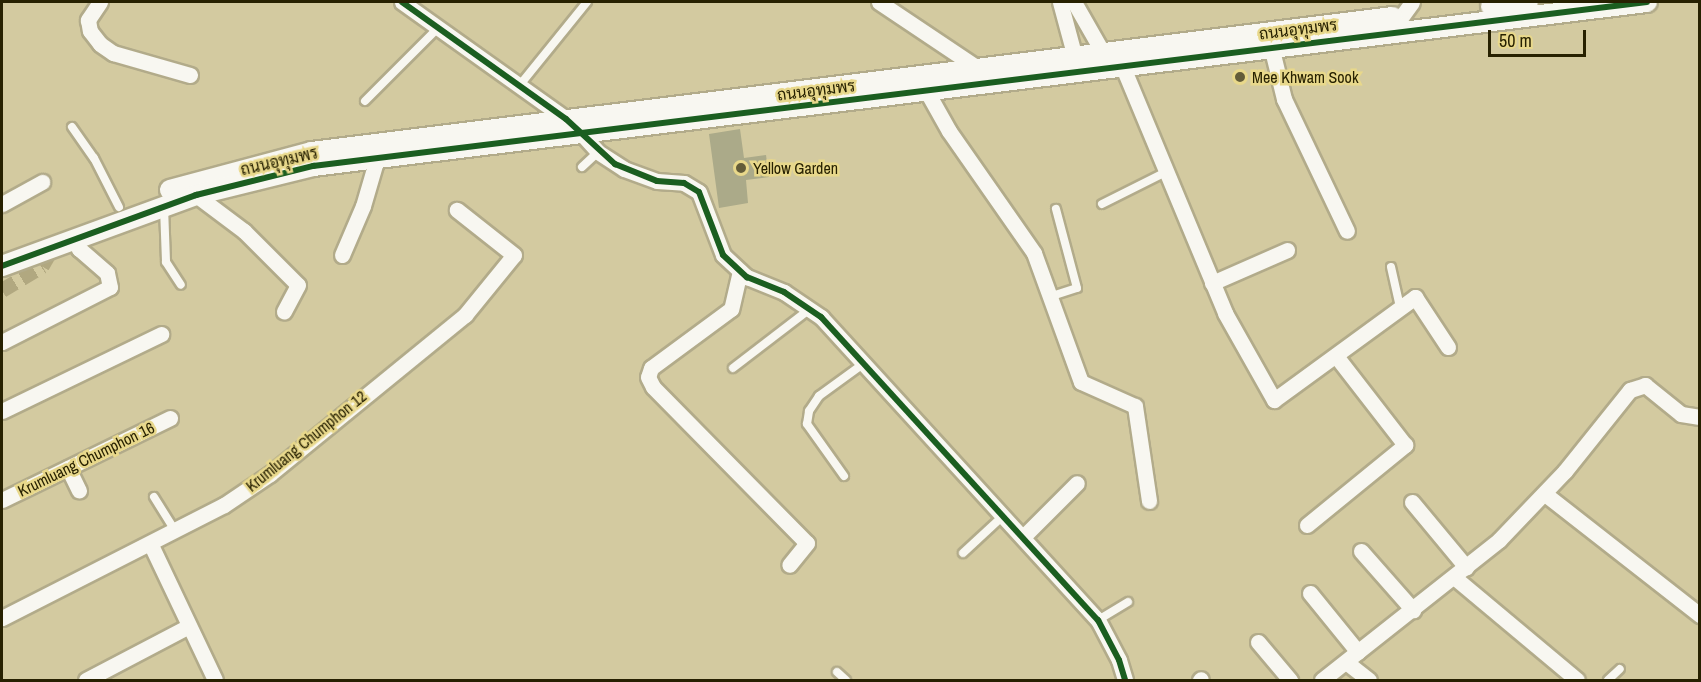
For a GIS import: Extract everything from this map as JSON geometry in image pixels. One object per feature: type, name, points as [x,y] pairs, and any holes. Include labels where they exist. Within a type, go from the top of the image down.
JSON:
[{"type":"street","points":[[402,2],[436,30],[566,119],[598,152],[624,169],[657,182],[684,183],[699,192],[709,210],[718,246],[740,272],[810,309],[863,364],[1098,620],[1119,660],[1125,681]]},
{"type":"street","points":[[879,2],[979,69]]},
{"type":"street","points":[[1060,2],[1074,54]]},
{"type":"street","points":[[1074,2],[1101,51]]},
{"type":"street","name":"ถนนอุทุมพร","points":[[2,252],[119,207],[204,178],[312,152],[979,69],[1407,9],[1528,2]]},
{"type":"street","name":"ถนนอุทุมพร","points":[[2,266],[196,195],[313,166],[1272,46],[1647,2]]},
{"type":"street","points":[[92,5],[90,31],[113,53],[190,75]]},
{"type":"street","points":[[1272,46],[1284,99],[1347,231]]},
{"type":"street","points":[[1122,65],[1225,313],[1274,400],[1415,297],[1448,347]]},
{"type":"street","points":[[926,90],[949,131],[1034,253],[1052,296],[1081,382],[1135,406],[1149,501]]},
{"type":"street","points":[[342,255],[363,206],[376,158]]},
{"type":"street","points":[[2,204],[42,182]]},
{"type":"street","points":[[196,195],[244,231],[298,285],[284,311]]},
{"type":"street","name":"Krumluang Chumphon 12","points":[[2,618],[150,545],[270,474],[465,315],[514,255],[457,210]]},
{"type":"street","points":[[2,342],[110,287],[107,273],[79,249],[74,238]]},
{"type":"street","points":[[1212,284],[1287,250]]},
{"type":"street","points":[[740,272],[731,309],[651,368],[648,377],[653,387],[807,543],[789,565]]},
{"type":"street","points":[[2,411],[161,334]]},
{"type":"street","points":[[1307,525],[1405,445],[1336,356]]},
{"type":"street","points":[[1322,681],[1454,578],[1545,494],[1638,385],[1654,389],[1681,414],[1700,417]]},
{"type":"street","name":"Krumluang Chumphon 16","points":[[2,500],[170,418]]},
{"type":"street","points":[[68,468],[79,491]]},
{"type":"street","points":[[1023,537],[1077,483]]},
{"type":"street","points":[[1545,494],[1700,615]]},
{"type":"street","points":[[1412,502],[1466,567]]},
{"type":"street","points":[[150,545],[214,681]]},
{"type":"street","points":[[1361,551],[1413,610]]},
{"type":"street","points":[[1454,578],[1577,681]]},
{"type":"street","points":[[1310,593],[1370,681]]},
{"type":"street","points":[[86,681],[189,626]]},
{"type":"street","points":[[1258,642],[1290,681]]},
{"type":"lane","points":[[518,87],[587,2]]},
{"type":"lane","points":[[365,101],[436,30]]},
{"type":"lane","points":[[72,127],[94,158],[119,207]]},
{"type":"lane","points":[[582,167],[598,152]]},
{"type":"lane","points":[[1102,204],[1166,172]]},
{"type":"lane","points":[[164,206],[166,262],[181,285]]},
{"type":"lane","points":[[1052,296],[1077,288],[1056,209]]},
{"type":"lane","points":[[1391,267],[1400,307]]},
{"type":"lane","points":[[733,368],[810,309]]},
{"type":"lane","points":[[844,476],[807,424],[809,411],[819,396],[863,364]]},
{"type":"lane","points":[[153,497],[176,531]]},
{"type":"lane","points":[[963,553],[1003,516]]},
{"type":"lane","points":[[1098,620],[1128,602]]},
{"type":"lane","points":[[1608,681],[1620,669]]},
{"type":"lane","points":[[837,672],[846,681]]},
{"type":"building","name":"Yellow Garden","points":[[740,129],[744,158],[766,155],[769,177],[746,180],[748,203],[719,208],[709,134]]},
{"type":"tunnel","points":[[2,290],[42,266],[54,245]]},
{"type":"cycle path","points":[[402,2],[566,119],[615,164],[657,181],[684,183],[699,192],[723,255],[747,277],[784,292],[821,317],[1098,620],[1119,660],[1125,680]]},
{"type":"cycle path","points":[[2,266],[196,195],[313,166],[1647,2]]},
{"type":"place","name":"Mee Khwam Sook","points":[[1240,77]]},
{"type":"place","name":"Yellow Garden","points":[[741,168]]}]
